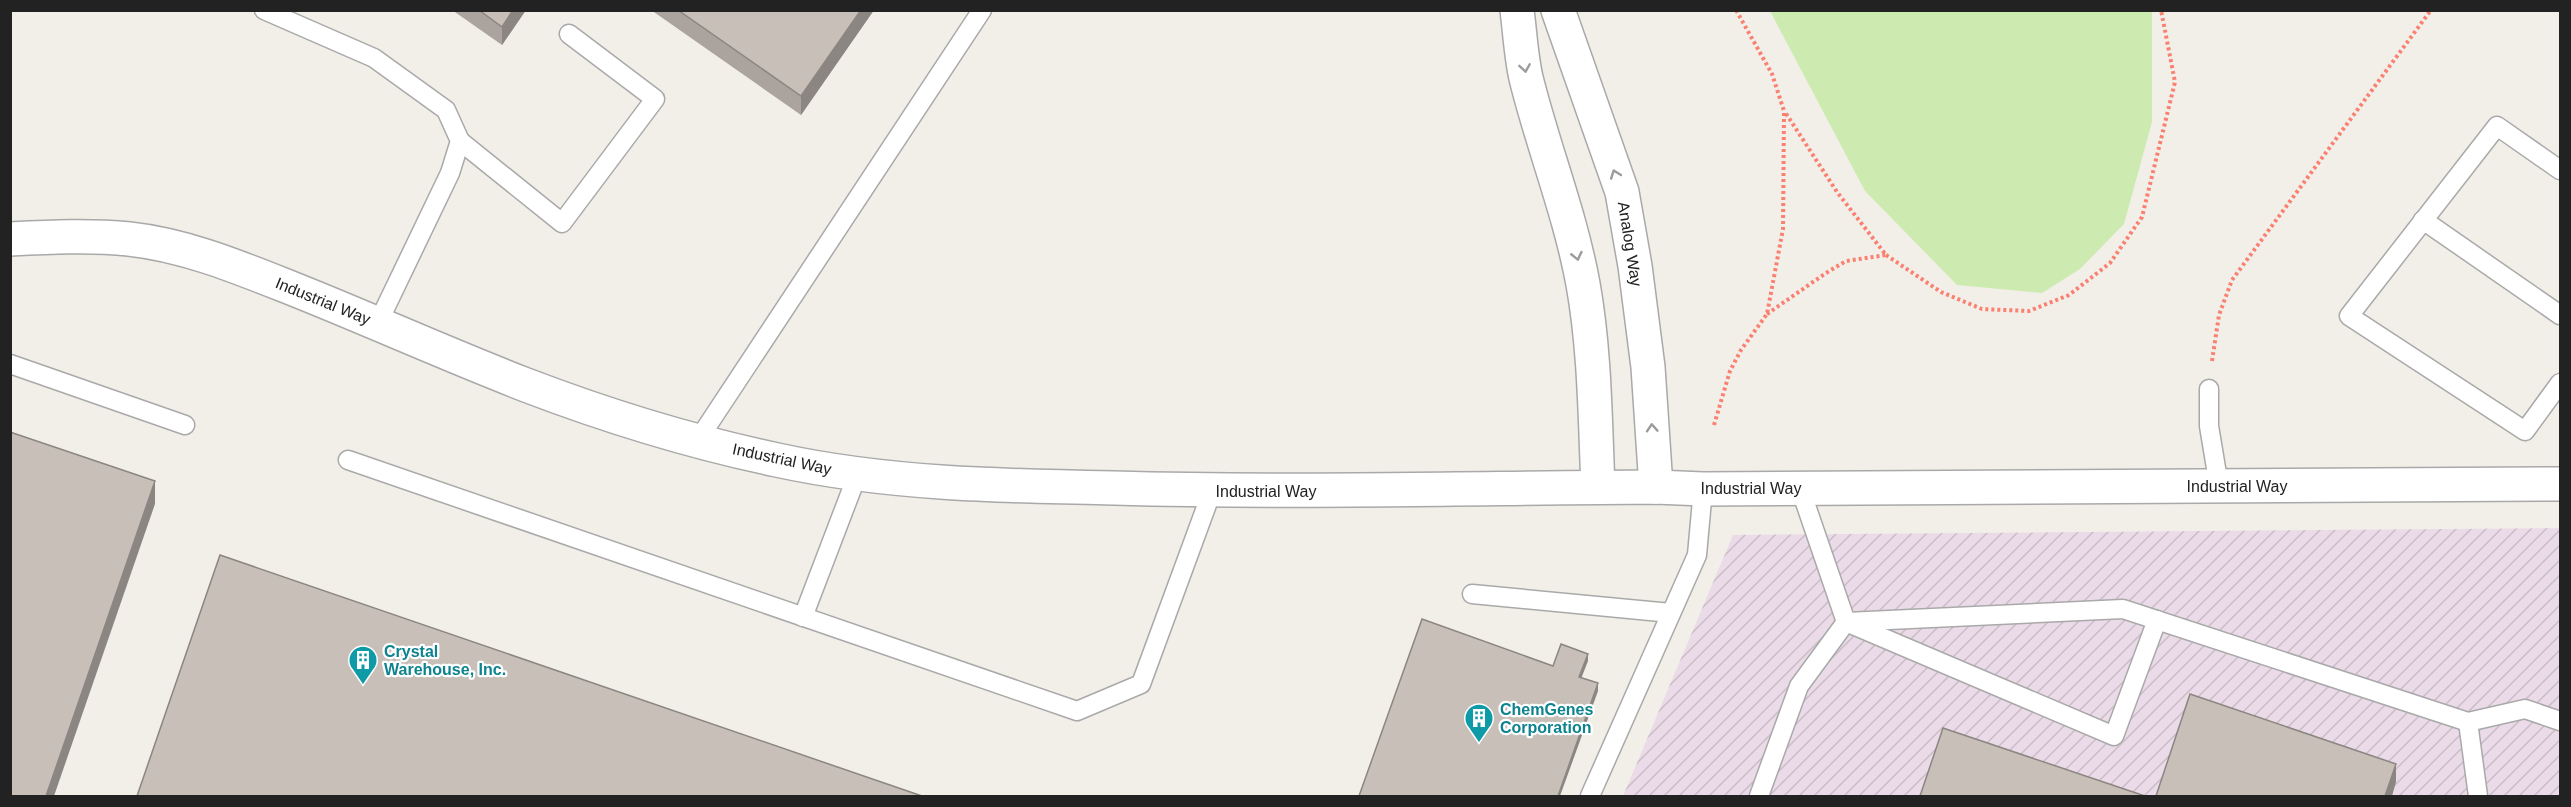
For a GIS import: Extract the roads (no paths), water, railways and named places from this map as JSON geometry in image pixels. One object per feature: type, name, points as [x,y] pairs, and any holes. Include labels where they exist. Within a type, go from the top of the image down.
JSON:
[{"type":"street","points":[[1516,10],[1526,76],[1544,142],[1563,196],[1583,284],[1593,357],[1598,487]]},
{"type":"street","name":"Analog Way","points":[[1558,10],[1622,192],[1635,266],[1648,367],[1656,487]]},
{"type":"street","name":"Industrial Way","points":[[10,239],[94,237],[131,239],[167,246],[228,263],[524,384],[698,440],[777,460],[928,481],[1008,486],[1212,491],[1598,487],[1703,489],[2560,484]]},
{"type":"lane","points":[[264,10],[374,57],[446,110],[460,141],[562,223],[655,99],[569,34]]},
{"type":"lane","points":[[698,440],[982,10]]},
{"type":"lane","points":[[2560,170],[2497,126],[2349,316],[2525,431],[2560,383]]},
{"type":"lane","points":[[378,323],[450,173],[460,141]]},
{"type":"lane","points":[[2423,220],[2560,315]]},
{"type":"lane","points":[[10,364],[185,425]]},
{"type":"lane","points":[[2209,389],[2209,426],[2219,486]]},
{"type":"lane","points":[[348,460],[1077,711],[1141,684],[1212,491]]},
{"type":"lane","points":[[803,617],[858,473]]},
{"type":"lane","points":[[1800,488],[1846,622],[2114,736],[2157,620]]},
{"type":"lane","points":[[1590,796],[1697,555],[1703,489]]},
{"type":"lane","points":[[1472,594],[1671,613]]},
{"type":"lane","points":[[1846,622],[2123,609],[2468,722],[2525,709],[2560,721]]},
{"type":"lane","points":[[1759,796],[1799,686],[1846,622]]},
{"type":"lane","points":[[2468,722],[2478,796]]},
{"type":"place","name":"Crystal Warehouse, Inc.","points":[[363,686]]},
{"type":"place","name":"ChemGenes Corporation","points":[[1479,744]]}]
